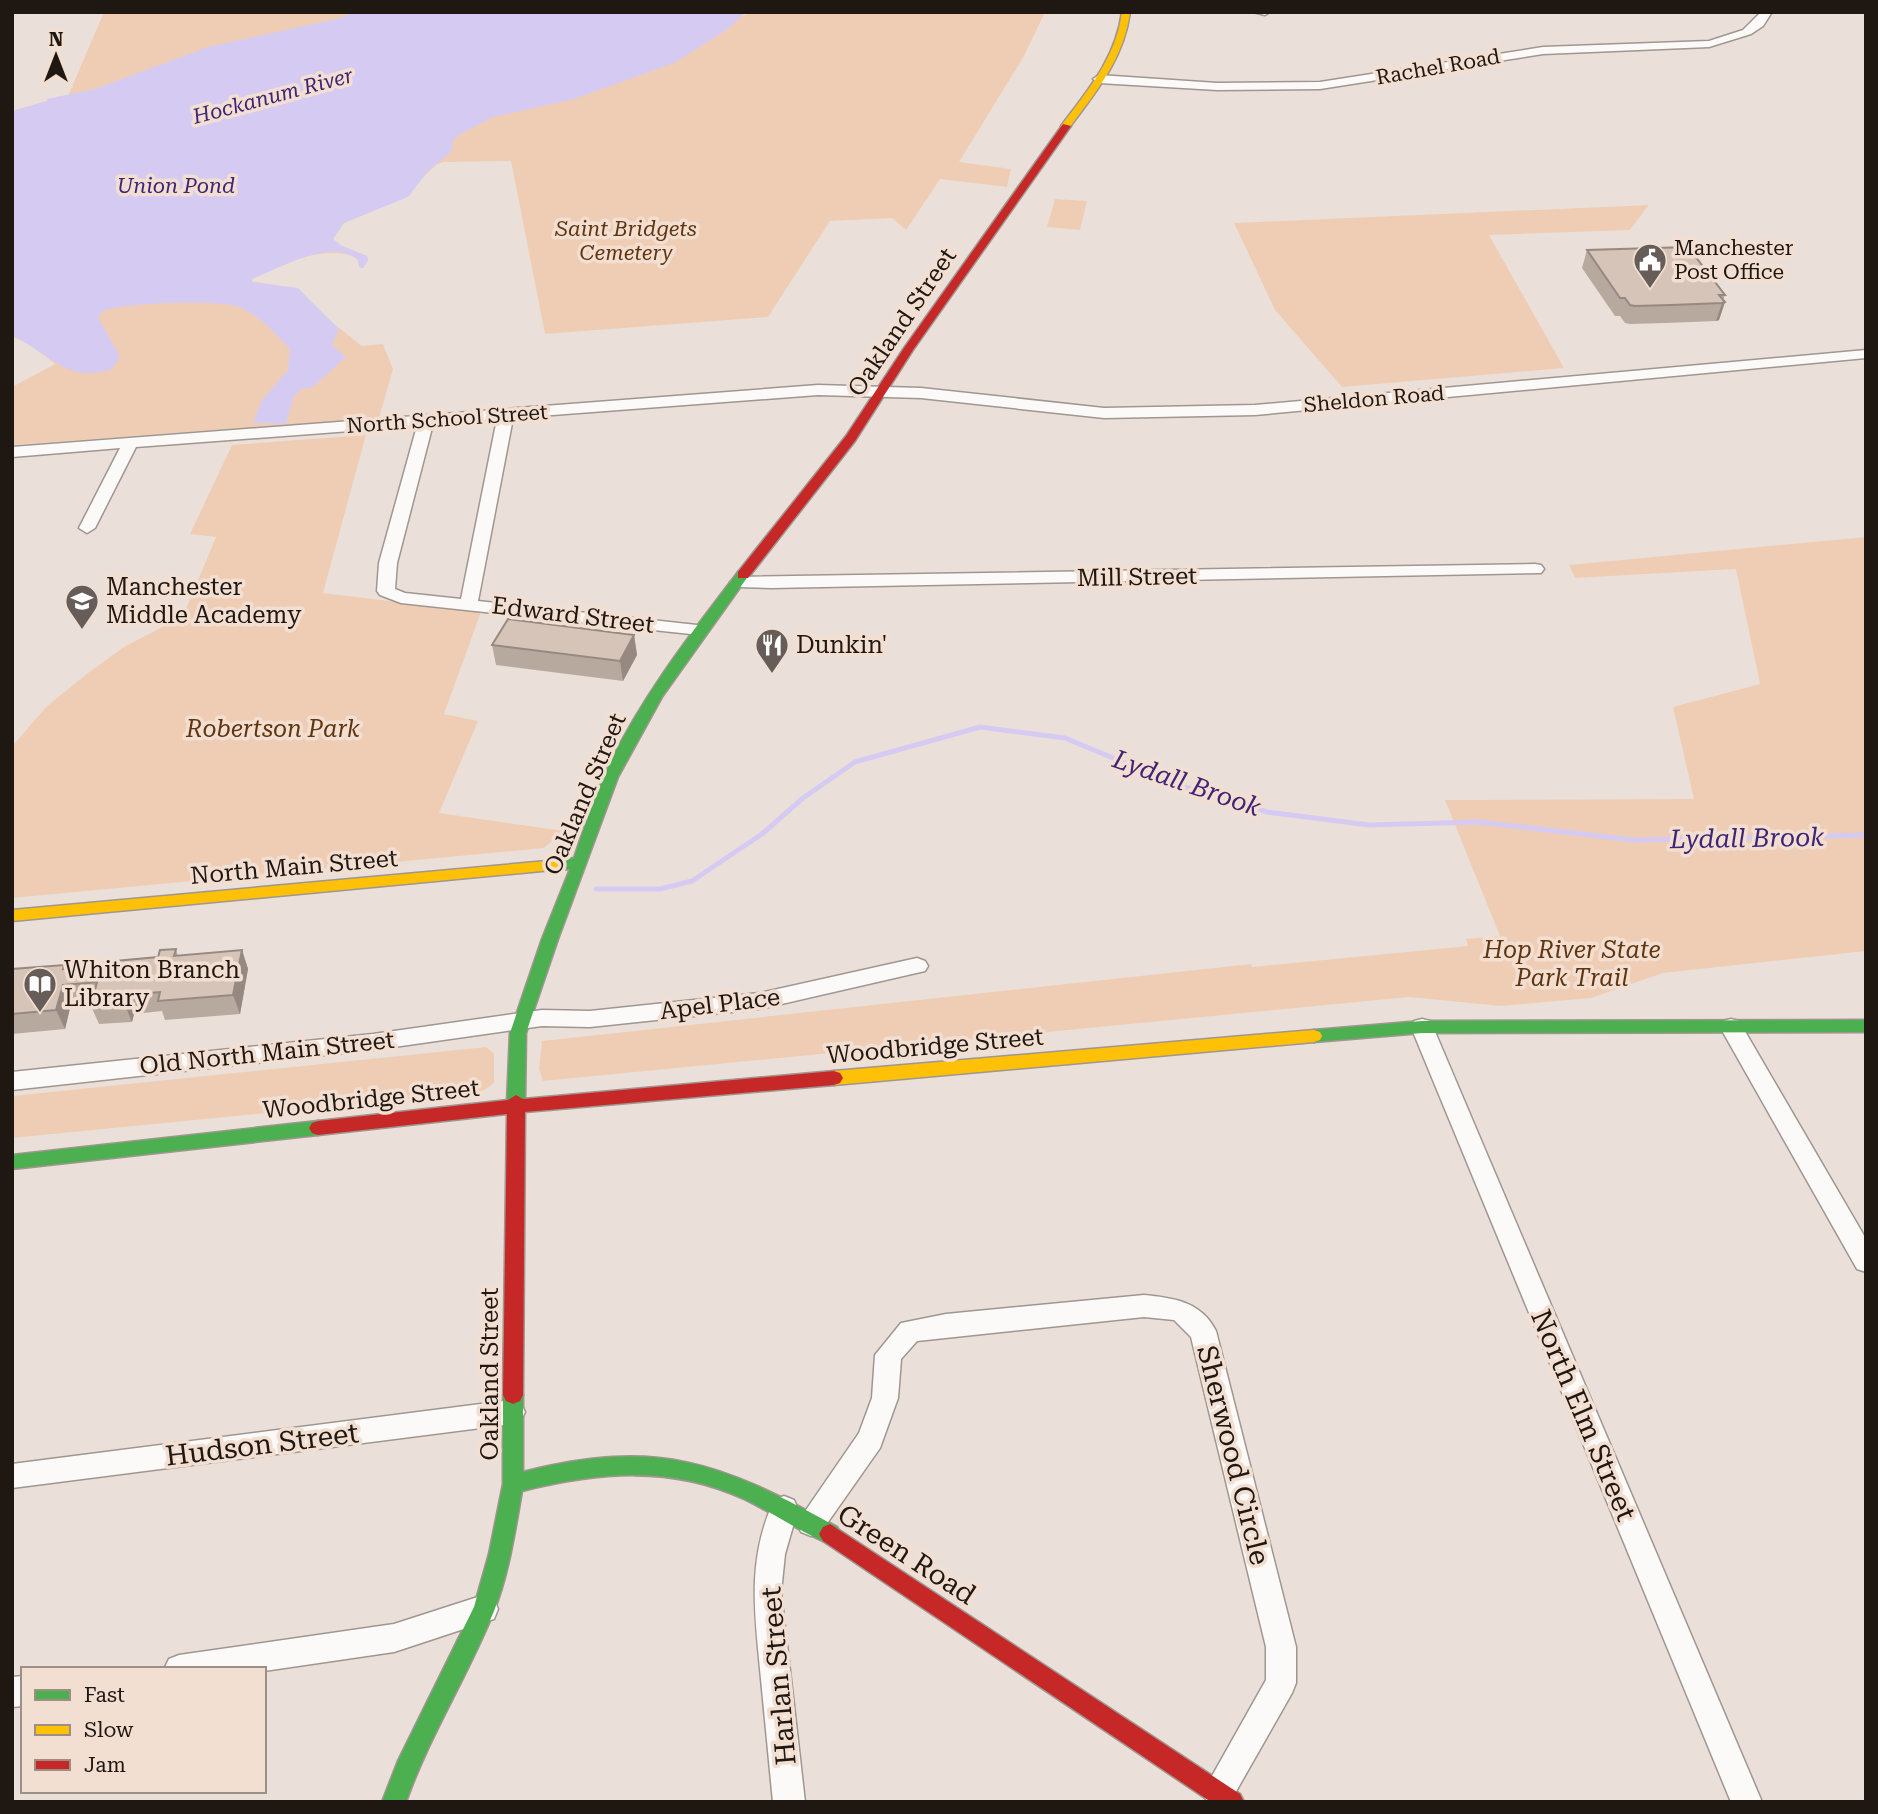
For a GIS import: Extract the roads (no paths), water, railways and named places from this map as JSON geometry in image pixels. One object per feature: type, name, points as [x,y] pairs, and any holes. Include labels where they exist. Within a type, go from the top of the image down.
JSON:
[{"type":"main road","name":"Oakland Street","points":[[394,1802],[406,1769],[484,1609],[500,1554],[513,1485],[514,1165],[520,1022],[611,778],[643,715],[700,630],[851,438],[1099,79],[1120,45],[1126,12]]},
{"type":"main road","name":"North Main Street","points":[[12,916],[580,863]]},
{"type":"main road","name":"Woodbridge Street","points":[[12,1162],[517,1106],[1422,1027],[1866,1027]]},
{"type":"main road","name":"Green Road","points":[[513,1485],[551,1474],[634,1465],[673,1467],[710,1477],[784,1509],[811,1523],[1225,1797]]},
{"type":"street","points":[[1258,12],[1265,12]]},
{"type":"street","name":"Rachel Road","points":[[1099,79],[1219,88],[1336,83],[1393,77],[1527,52],[1571,48],[1700,46],[1741,35],[1762,23],[1766,12]]},
{"type":"street","name":"Sheldon Road","points":[[881,391],[1104,413],[1200,413],[1866,354]]},
{"type":"street","name":"North School Street","points":[[12,452],[807,391],[881,391]]},
{"type":"street","name":"Edward Street","points":[[506,415],[469,603],[700,630]]},
{"type":"street","points":[[426,421],[388,563],[386,591],[401,598],[469,603]]},
{"type":"street","points":[[87,528],[130,444]]},
{"type":"street","name":"Mill Street","points":[[739,582],[1535,569]]},
{"type":"street","name":"Apel Place","points":[[520,1022],[542,1018],[590,1019],[776,999],[917,966]]},
{"type":"street","name":"Old North Main Street","points":[[12,1081],[373,1042],[520,1022]]},
{"type":"street","name":"North Elm Street","points":[[1422,1027],[1747,1802]]},
{"type":"street","points":[[1731,1027],[1866,1262]]},
{"type":"street","name":"Sherwood Circle","points":[[811,1523],[870,1439],[885,1398],[888,1355],[910,1331],[946,1325],[1144,1306],[1180,1310],[1203,1331],[1281,1647],[1281,1683],[1225,1797]]},
{"type":"street","name":"Hudson Street","points":[[12,1475],[512,1412]]},
{"type":"street","name":"Harlan Street","points":[[784,1509],[771,1554],[767,1592],[789,1802]]},
{"type":"street","points":[[193,1667],[394,1638],[484,1609]]},
{"type":"water","name":"Union Pond","points":[[354,12],[746,12],[728,29],[674,63],[574,99],[493,117],[457,136],[451,152],[428,171],[408,197],[344,223],[333,239],[342,246],[367,256],[368,260],[363,268],[359,267],[358,260],[347,254],[320,253],[252,279],[252,282],[298,288],[339,329],[332,345],[346,357],[313,387],[302,389],[294,396],[286,424],[253,423],[262,400],[288,370],[290,349],[258,318],[235,306],[170,303],[105,310],[98,317],[120,357],[112,369],[96,373],[70,370],[12,336],[12,111],[47,99],[95,89],[208,47],[341,18]]},
{"type":"waterway","name":"Lydall Brook","points":[[596,889],[660,889],[692,881],[762,834],[803,798],[855,762],[980,727],[1065,738],[1178,785],[1267,812],[1369,825],[1478,822],[1634,840],[1866,835]]},
{"type":"place","name":"Manchester Post Office","points":[[1650,290]]},
{"type":"place","name":"Manchester Middle Academy","points":[[82,631]]},
{"type":"place","name":"Dunkin'","points":[[772,675]]},
{"type":"place","name":"Whiton Branch Library","points":[[40,1014]]},
{"type":"water label","name":"Hockanum River","points":[[273,96]]},
{"type":"park label","name":"Saint Bridgets Cemetery","points":[[626,241]]},
{"type":"park label","name":"Robertson Park","points":[[273,729]]},
{"type":"park label","name":"Hop River State Park Trail","points":[[1572,964]]}]
